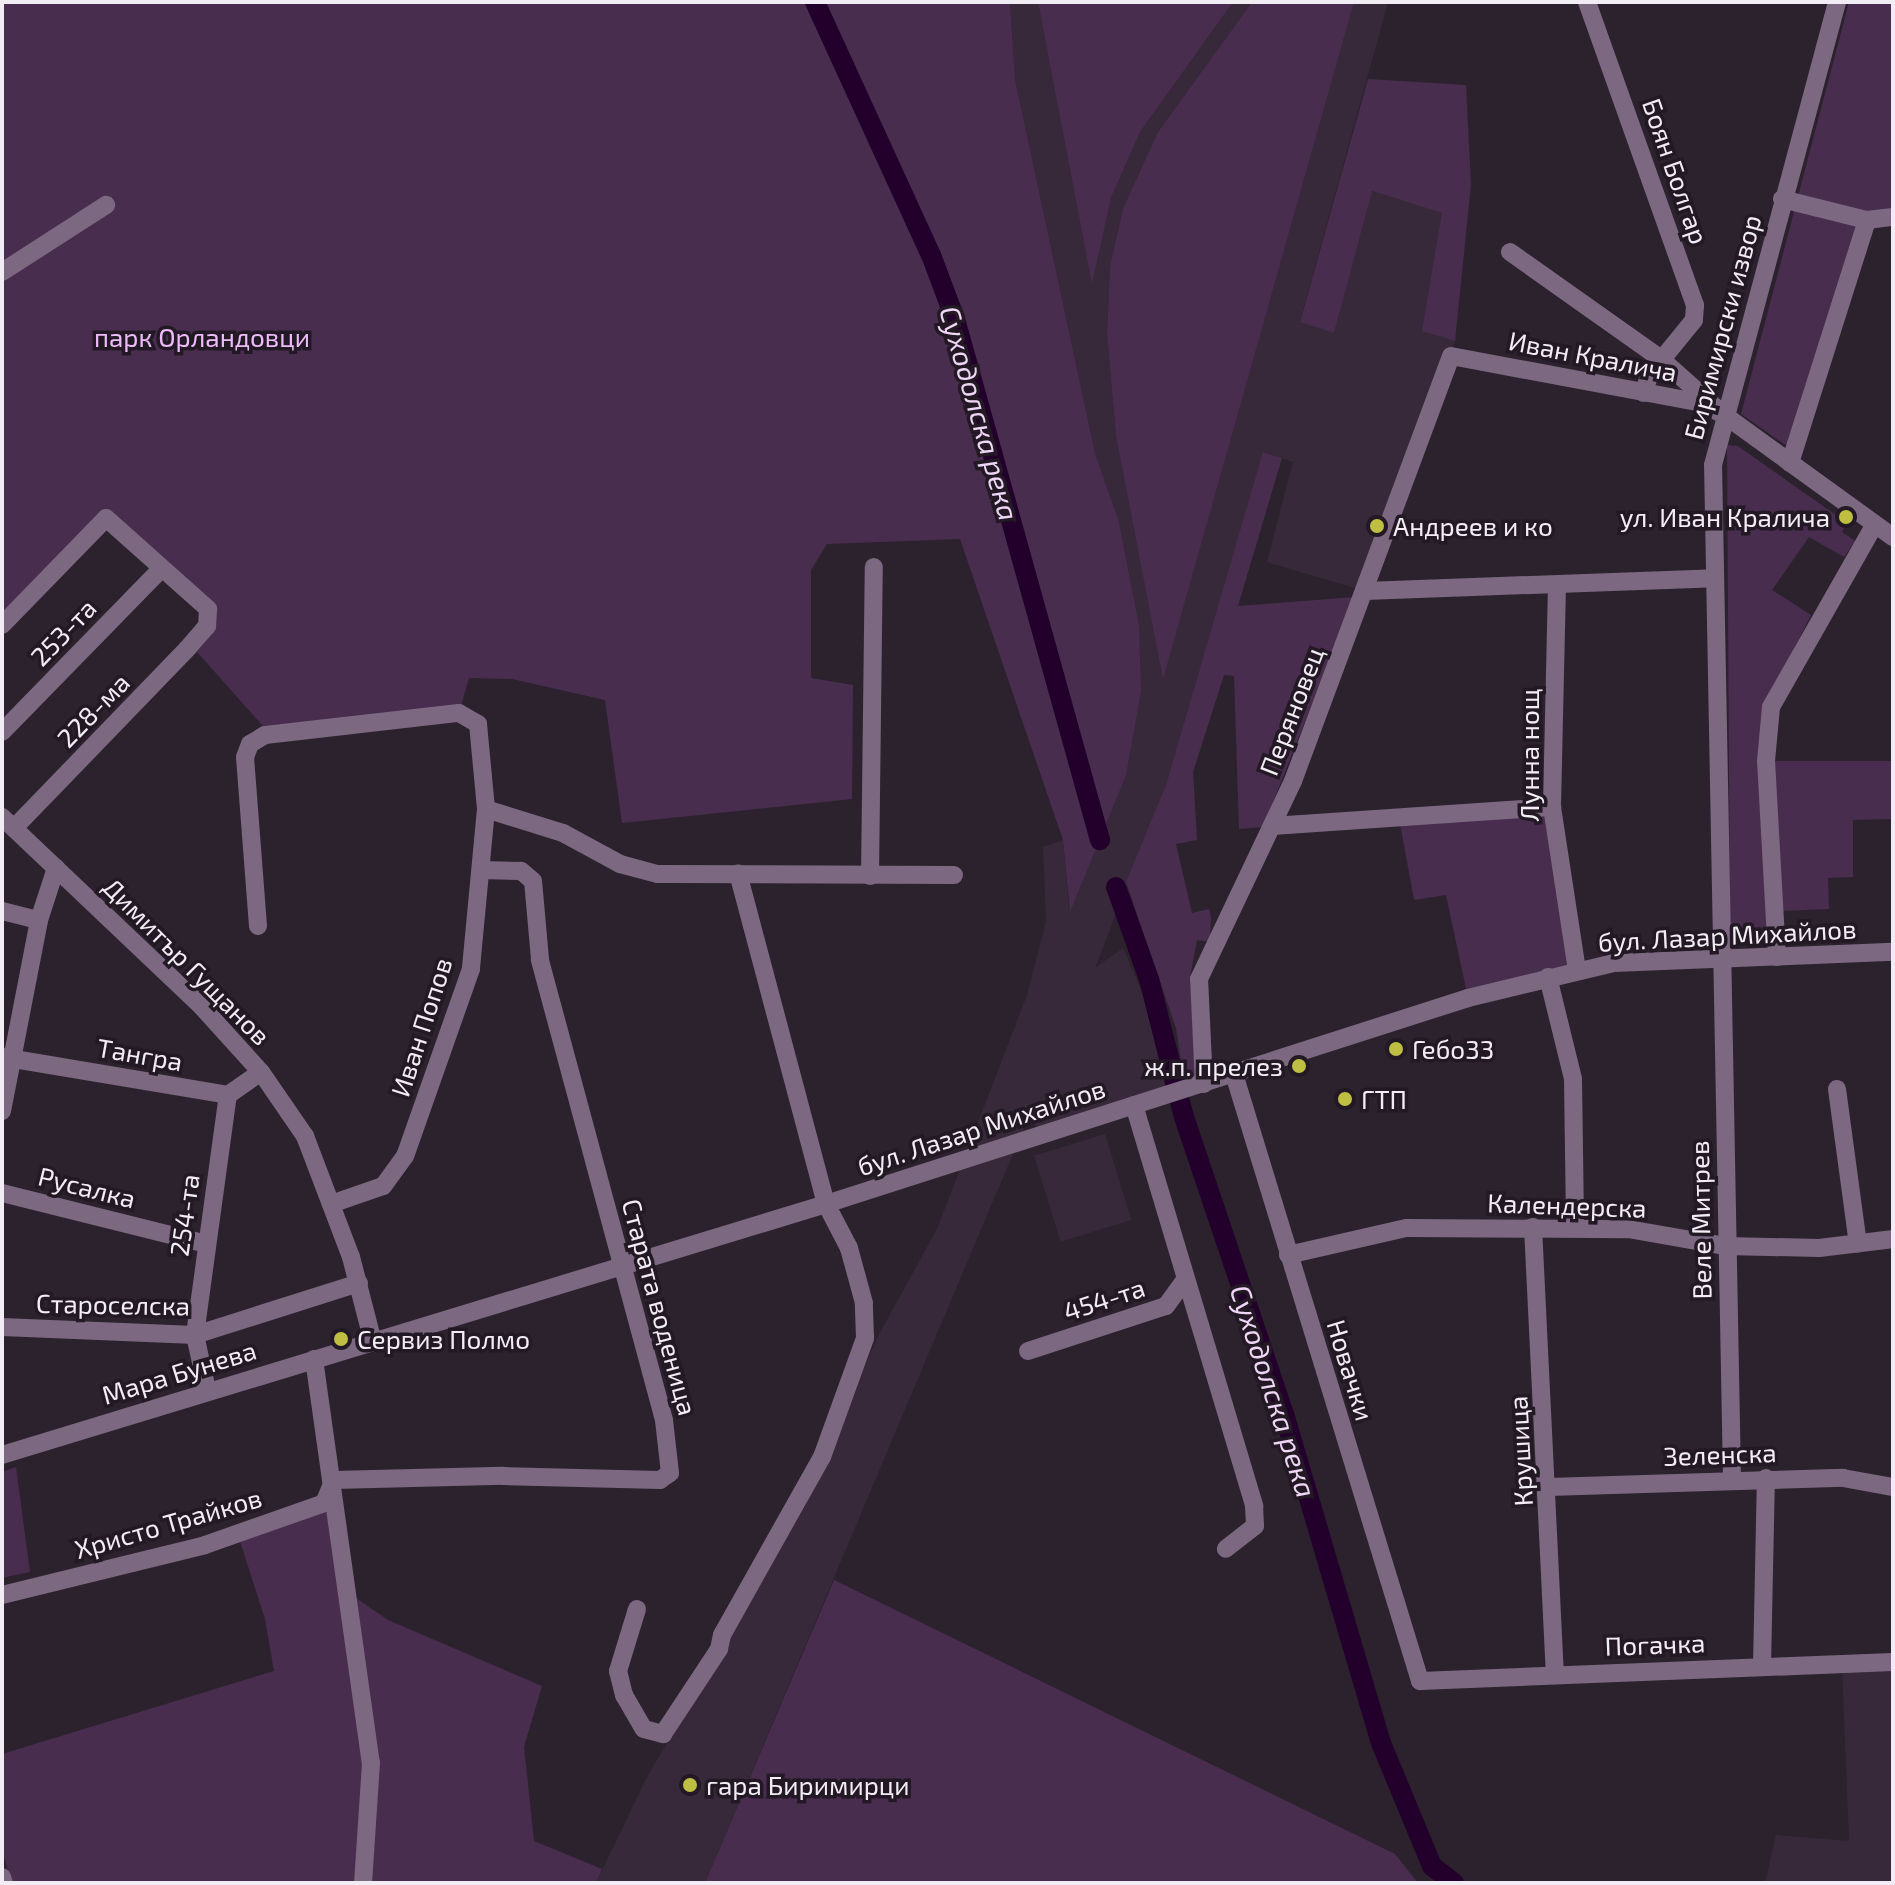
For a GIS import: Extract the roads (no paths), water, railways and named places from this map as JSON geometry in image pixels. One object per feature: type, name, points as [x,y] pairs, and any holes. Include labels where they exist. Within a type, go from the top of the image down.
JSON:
[{"type":"street","name":"Боян Болгар","points":[[1587,2],[1695,305],[1694,320],[1661,359],[1643,393]]},
{"type":"street","name":"Биримирски извор","points":[[1722,960],[1713,465],[1723,414],[1837,2]]},
{"type":"street","points":[[1782,199],[1867,220],[1893,217]]},
{"type":"street","points":[[2,272],[106,205]]},
{"type":"street","points":[[1790,463],[1867,220]]},
{"type":"street","name":"Иван Кралича","points":[[1510,252],[1661,359],[1723,414],[1893,537]]},
{"type":"street","name":"Иван Кралича","points":[[1451,356],[1697,402],[1723,414]]},
{"type":"street","name":"Перяновец","points":[[1201,1084],[1199,979],[1272,826],[1365,591],[1451,356]]},
{"type":"street","points":[[2,625],[106,518],[162,568]]},
{"type":"street","points":[[1777,957],[1766,761],[1771,707],[1875,524]]},
{"type":"street","points":[[870,876],[874,567]]},
{"type":"street","name":"228-ма","points":[[8,823],[207,626],[208,609],[162,568]]},
{"type":"street","name":"253-та","points":[[2,732],[162,568]]},
{"type":"street","points":[[1365,591],[1715,578]]},
{"type":"street","name":"Лунна нощ","points":[[1557,585],[1552,807],[1577,971]]},
{"type":"street","name":"Иван Попов","points":[[258,926],[245,757],[250,744],[265,735],[459,713],[478,724],[486,809],[471,969],[405,1156],[383,1186],[331,1204]]},
{"type":"street","points":[[1272,826],[1552,807]]},
{"type":"street","points":[[486,809],[563,833],[620,864],[658,874],[954,875]]},
{"type":"street","name":"Димитър Гущанов","points":[[8,823],[202,1007],[261,1072],[305,1136],[359,1283],[373,1342]]},
{"type":"street","points":[[2,1111],[7,1058],[39,920],[56,868]]},
{"type":"street","name":"Старата воденица","points":[[334,1480],[503,1476],[660,1480],[670,1473],[664,1420],[540,959],[533,881],[521,871],[481,870]]},
{"type":"street","points":[[637,1609],[618,1671],[624,1695],[644,1729],[663,1734],[719,1649],[722,1635],[768,1559],[822,1457],[851,1384],[865,1338],[864,1303],[849,1248],[826,1204],[738,874]]},
{"type":"street","points":[[2,911],[39,920]]},
{"type":"street","name":"бул. Лазар Михайлов","points":[[373,1342],[622,1263],[826,1204],[1548,977],[1614,963],[1893,952]]},
{"type":"street","name":"Веле Митрев","points":[[1722,960],[1725,1246],[1732,1479]]},
{"type":"street","points":[[1548,977],[1573,1079],[1575,1227]]},
{"type":"street","name":"Тангра","points":[[7,1058],[228,1095]]},
{"type":"street","points":[[228,1095],[261,1072]]},
{"type":"street","name":"Новачки","points":[[1234,1074],[1420,1681]]},
{"type":"street","points":[[1837,1089],[1858,1244]]},
{"type":"street","name":"254-та","points":[[207,1390],[195,1335],[228,1095]]},
{"type":"street","points":[[1134,1105],[1254,1506],[1255,1526],[1226,1549]]},
{"type":"street","name":"Русалка","points":[[2,1193],[206,1244]]},
{"type":"street","name":"Крушица","points":[[1533,1227],[1549,1487],[1555,1673]]},
{"type":"street","name":"Календерска","points":[[1288,1255],[1406,1228],[1628,1229],[1725,1246],[1858,1244],[1893,1239]]},
{"type":"street","name":"454-та","points":[[1028,1351],[1166,1306],[1185,1280]]},
{"type":"street","name":"Староселска","points":[[2,1327],[195,1335],[359,1283]]},
{"type":"street","name":"Мара Бунева","points":[[2,1455],[207,1390],[373,1342]]},
{"type":"street","points":[[314,1359],[334,1480],[371,1763],[363,1883]]},
{"type":"street","points":[[1762,1666],[1766,1478]]},
{"type":"street","name":"Зеленска","points":[[1549,1487],[1766,1478],[1843,1478],[1893,1487]]},
{"type":"street","name":"Христо Трайков","points":[[2,1595],[205,1545],[324,1503],[334,1480]]},
{"type":"street","name":"Погачка","points":[[1420,1681],[1555,1673],[1893,1662]]},
{"type":"street","points":[[2,1877],[4,1883]]},
{"type":"waterway","name":"Суходолска река","points":[[815,2],[931,255],[955,319],[1100,840]]},
{"type":"waterway","name":"Суходолска река","points":[[1116,887],[1149,979],[1184,1117],[1285,1417],[1381,1743],[1432,1866],[1454,1883]]},
{"type":"place","name":"ул. Иван Кралича","points":[[1846,517]]},
{"type":"place","name":"Андреев и ко","points":[[1377,526]]},
{"type":"place","name":"Гебо33","points":[[1396,1049]]},
{"type":"place","name":"ж.п. прелез","points":[[1299,1066]]},
{"type":"place","name":"ГТП","points":[[1345,1099]]},
{"type":"place","name":"Сервиз Полмо","points":[[341,1339]]},
{"type":"place","name":"гара Биримирци","points":[[690,1785]]},
{"type":"park label","name":"парк Орландовци","points":[[202,337]]}]
